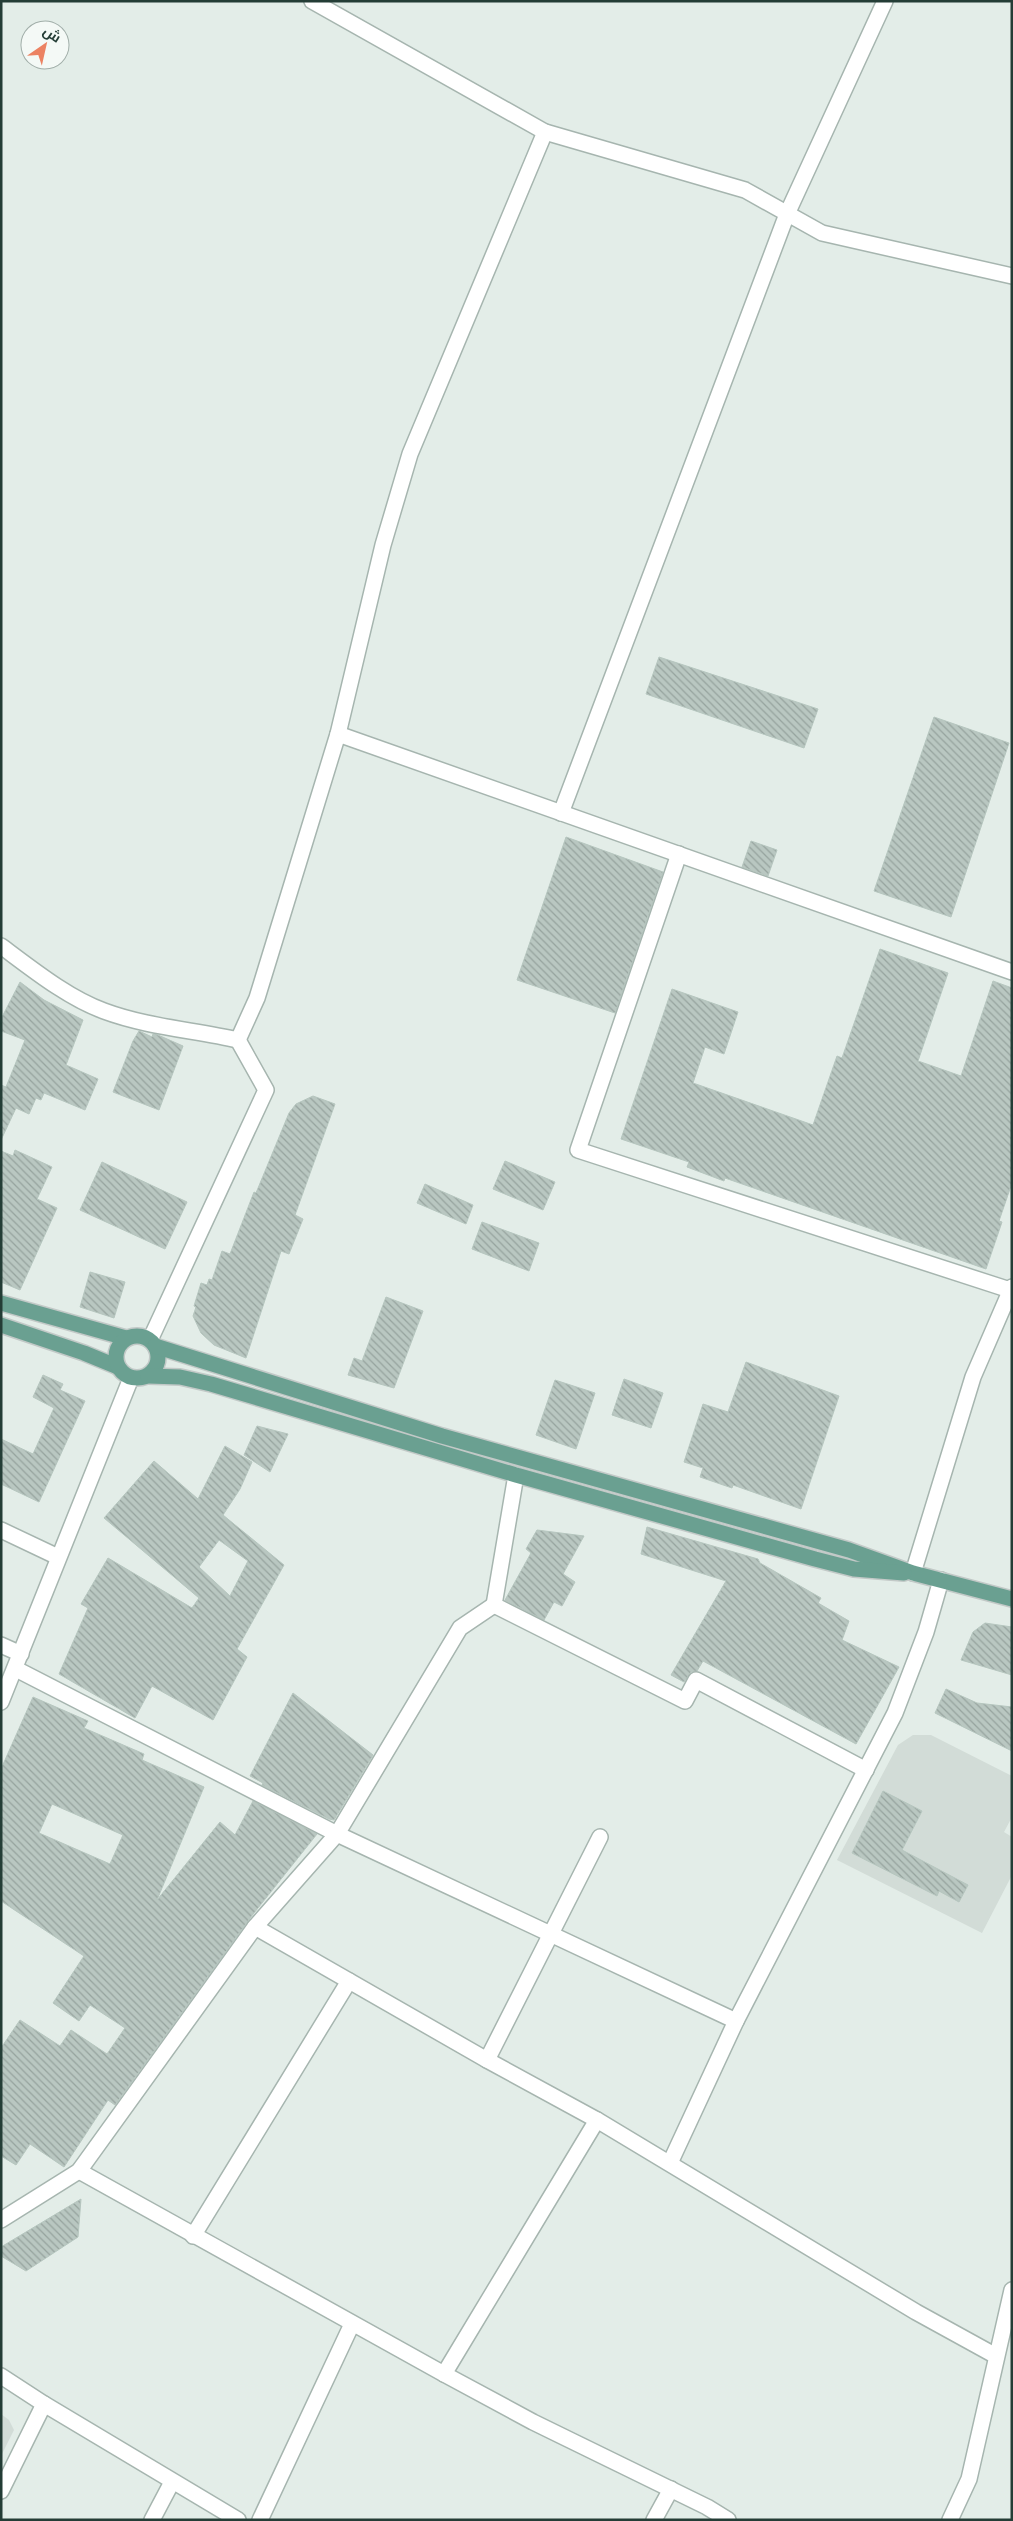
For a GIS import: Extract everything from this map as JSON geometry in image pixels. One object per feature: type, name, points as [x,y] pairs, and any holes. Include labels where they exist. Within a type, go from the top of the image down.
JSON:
[{"type":"main road","points":[[913,1573],[874,1572],[822,1561],[516,1476],[211,1384],[180,1377],[148,1376],[131,1378],[118,1367],[84,1353],[3,1326],[7,1305],[126,1338],[134,1336],[442,1436],[849,1550],[913,1573],[1012,1598]]},
{"type":"main road","points":[[118,1367],[116,1351],[126,1338]]},
{"type":"main road","points":[[148,1376],[158,1363],[153,1343]]},
{"type":"street","points":[[312,1],[545,132],[745,190],[822,233],[1012,276]]},
{"type":"street","points":[[562,813],[787,214],[886,1]]},
{"type":"street","points":[[238,1040],[257,998],[338,734],[383,545],[410,454],[545,132]]},
{"type":"street","points":[[338,734],[1012,972]]},
{"type":"street","points":[[679,854],[578,1150],[1010,1295],[973,1377],[913,1573]]},
{"type":"street","points":[[1,946],[53,984],[103,1011],[148,1023],[238,1040]]},
{"type":"street","points":[[153,1343],[266,1090],[238,1040]]},
{"type":"street","points":[[1,1702],[16,1669],[58,1557],[131,1378]]},
{"type":"street","points":[[1,2220],[79,2171],[255,1927],[337,1834],[460,1628],[494,1605],[516,1476]]},
{"type":"street","points":[[1,1530],[58,1557]]},
{"type":"street","points":[[670,2162],[736,2021],[895,1713],[926,1632],[941,1580]]},
{"type":"street","points":[[494,1605],[685,1700],[696,1680],[866,1770]]},
{"type":"street","points":[[1,1645],[21,1654]]},
{"type":"street","points":[[16,1669],[337,1834],[736,2021]]},
{"type":"street","points":[[487,2060],[600,1837]]},
{"type":"street","points":[[255,1927],[670,2162],[916,2312],[996,2356]]},
{"type":"street","points":[[193,2236],[349,1981]]},
{"type":"street","points":[[444,2374],[597,2120]]},
{"type":"street","points":[[79,2171],[352,2324],[533,2422],[671,2489],[728,2520]]},
{"type":"street","points":[[950,2520],[969,2479],[1012,2290]]},
{"type":"street","points":[[260,2520],[352,2324]]},
{"type":"street","points":[[1,2376],[172,2482],[238,2520]]},
{"type":"street","points":[[1,2491],[44,2404]]},
{"type":"street","points":[[152,2520],[172,2482]]},
{"type":"street","points":[[654,2520],[671,2489]]},
{"type":"shaded area","points":[[913,1735],[931,1735],[1012,1776],[1012,1817],[1004,1832],[1012,1837],[1012,1875],[982,1933],[837,1860],[898,1745]]},
{"type":"shaded area","points":[[1,2414],[9,2420],[14,2430],[1,2456]]},
{"type":"building","points":[[659,657],[818,709],[804,748],[646,694]]},
{"type":"building","points":[[934,717],[1009,743],[951,917],[874,891]]},
{"type":"building","points":[[566,837],[663,872],[615,1013],[517,980]]},
{"type":"building","points":[[751,841],[777,850],[768,876],[742,867]]},
{"type":"building","points":[[880,949],[948,973],[918,1061],[961,1076],[993,981],[1012,988],[1012,1183],[999,1221],[1002,1222],[986,1269],[725,1178],[724,1181],[687,1167],[689,1162],[621,1139],[672,989],[738,1012],[724,1054],[705,1047],[693,1083],[813,1125],[837,1056],[842,1058]]},
{"type":"building","points":[[20,982],[44,1000],[83,1020],[66,1065],[98,1079],[85,1110],[44,1093],[41,1100],[36,1098],[29,1114],[16,1108],[1,1140],[1,1085],[6,1087],[25,1040],[1,1031],[1,1019]]},
{"type":"building","points":[[139,1031],[152,1037],[153,1034],[158,1035],[183,1046],[159,1110],[113,1092],[133,1041]]},
{"type":"building","points":[[313,1096],[335,1104],[295,1215],[303,1219],[289,1254],[281,1251],[246,1358],[214,1345],[201,1333],[193,1316],[196,1307],[194,1306],[201,1283],[207,1285],[209,1279],[212,1280],[222,1251],[230,1254],[254,1192],[256,1193],[289,1113],[296,1104]]},
{"type":"building","points":[[15,1150],[52,1167],[37,1199],[57,1208],[20,1290],[1,1282],[1,1151],[13,1156]]},
{"type":"building","points":[[505,1161],[555,1182],[543,1210],[493,1189]]},
{"type":"building","points":[[102,1162],[187,1202],[165,1249],[80,1210]]},
{"type":"building","points":[[425,1184],[473,1205],[466,1224],[417,1203]]},
{"type":"building","points":[[482,1222],[539,1243],[529,1271],[472,1249]]},
{"type":"building","points":[[90,1272],[125,1282],[114,1318],[80,1307]]},
{"type":"building","points":[[386,1297],[423,1311],[394,1388],[348,1375],[354,1358],[362,1361]]},
{"type":"building","points":[[746,1362],[839,1396],[801,1509],[733,1485],[732,1488],[700,1477],[703,1468],[684,1462],[703,1404],[728,1412]]},
{"type":"building","points":[[43,1375],[63,1384],[60,1390],[85,1401],[39,1502],[1,1484],[1,1439],[33,1454],[54,1408],[33,1397]]},
{"type":"building","points":[[624,1379],[663,1393],[651,1428],[612,1415]]},
{"type":"building","points":[[555,1380],[595,1393],[576,1449],[536,1435]]},
{"type":"building","points":[[257,1426],[288,1434],[270,1472],[244,1455]]},
{"type":"building","points":[[225,1446],[252,1462],[240,1489],[223,1515],[284,1565],[237,1649],[247,1657],[213,1720],[152,1686],[135,1718],[59,1674],[88,1608],[81,1604],[108,1558],[192,1608],[199,1598],[104,1518],[154,1461],[198,1499]],"holes":[[[219,1540],[248,1561],[230,1596],[199,1567]]]},
{"type":"building","points":[[647,1527],[758,1559],[760,1563],[821,1598],[818,1603],[849,1621],[842,1640],[899,1667],[856,1744],[703,1661],[697,1671],[691,1672],[684,1682],[671,1675],[726,1581],[641,1554]]},
{"type":"building","points":[[537,1530],[584,1536],[563,1574],[575,1582],[562,1606],[554,1602],[544,1620],[505,1600],[531,1553],[526,1549]]},
{"type":"building","points":[[985,1623],[1012,1627],[1012,1675],[961,1660],[973,1632]]},
{"type":"building","points":[[946,1689],[977,1703],[1012,1707],[1012,1751],[935,1713]]},
{"type":"building","points":[[293,1693],[373,1755],[334,1820],[262,1785],[263,1783],[250,1776]]},
{"type":"building","points":[[33,1697],[88,1721],[84,1728],[144,1754],[142,1760],[204,1787],[157,1900],[220,1822],[235,1835],[253,1801],[317,1834],[250,1918],[115,2105],[108,2100],[64,2167],[30,2144],[16,2165],[1,2156],[1,2048],[20,2020],[60,2046],[71,2030],[107,2054],[125,2028],[90,2005],[79,2021],[53,2003],[84,1956],[1,1901],[1,1769]],"holes":[[[52,1804],[123,1835],[110,1864],[39,1833]]]},
{"type":"building","points":[[883,1791],[922,1811],[902,1850],[968,1885],[959,1902],[939,1891],[937,1896],[852,1853]]},
{"type":"building","points":[[81,2199],[78,2237],[26,2271],[1,2256],[1,2247]]}]
